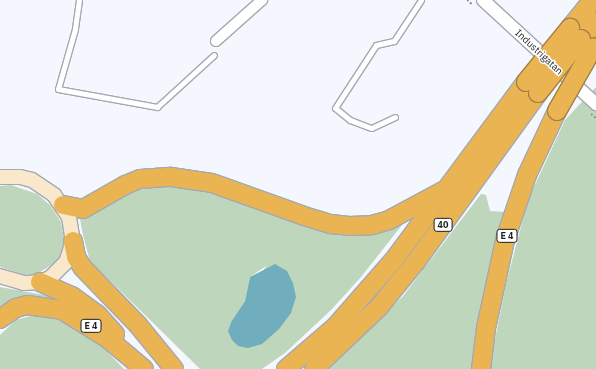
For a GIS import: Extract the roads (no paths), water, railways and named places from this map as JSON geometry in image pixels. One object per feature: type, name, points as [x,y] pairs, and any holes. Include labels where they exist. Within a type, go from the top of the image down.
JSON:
[{"type":"highway","name":"E 4","points":[[481,369],[486,328],[506,240],[527,175],[557,111],[585,40],[593,0]]},
{"type":"highway","name":"40","points":[[314,369],[379,307],[415,263],[532,88],[585,40],[596,21]]},
{"type":"highway","points":[[286,369],[336,326],[365,295],[445,190],[532,88]]},
{"type":"highway","points":[[63,206],[83,209],[140,179],[171,176],[212,183],[304,216],[331,224],[349,226],[372,225],[388,220],[445,190]]},
{"type":"highway","points":[[73,241],[76,257],[83,268],[138,326],[174,369]]},
{"type":"highway","points":[[40,282],[72,296],[87,306],[112,330],[145,369]]},
{"type":"highway","name":"E 4","points":[[0,320],[16,308],[27,304],[62,310],[107,338],[145,369]]},
{"type":"main road","points":[[0,177],[20,177],[32,180],[54,195],[63,206],[70,223],[73,241],[66,262],[50,278],[40,282],[24,283],[0,276]]},
{"type":"street","points":[[216,41],[262,0]]},
{"type":"street","name":"Industrigatan","points":[[483,0],[596,104]]},
{"type":"lane","points":[[78,0],[74,29],[58,88],[157,107],[214,56]]},
{"type":"lane","points":[[395,117],[371,128],[350,120],[336,108],[376,45],[394,41],[421,0]]},
{"type":"water","points":[[275,264],[287,271],[293,283],[296,297],[291,313],[279,329],[262,344],[248,348],[238,346],[232,340],[228,331],[231,322],[245,301],[250,277]]}]
